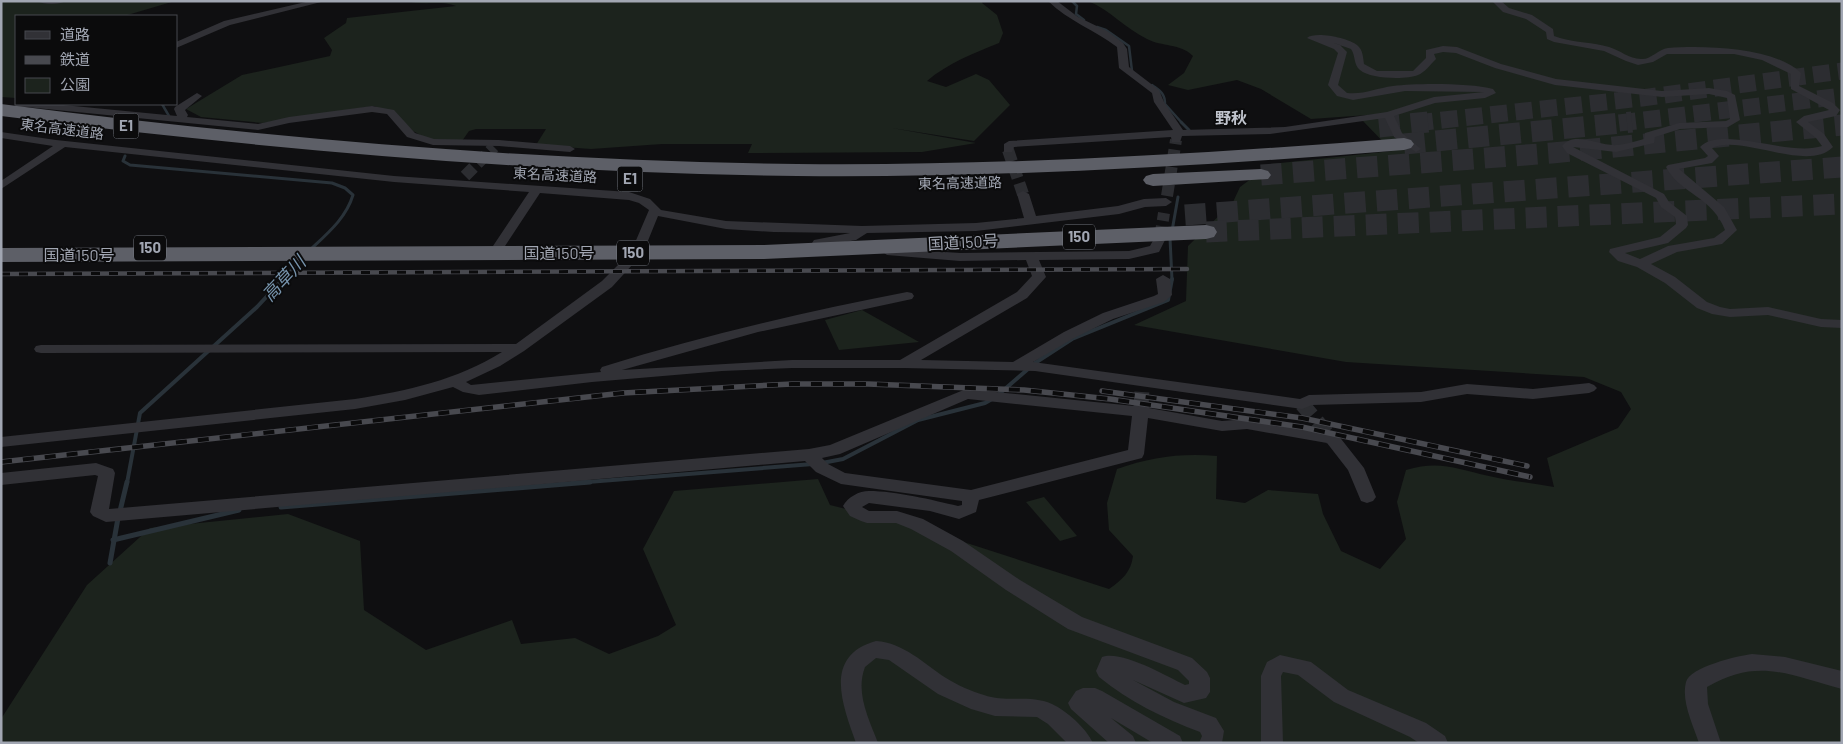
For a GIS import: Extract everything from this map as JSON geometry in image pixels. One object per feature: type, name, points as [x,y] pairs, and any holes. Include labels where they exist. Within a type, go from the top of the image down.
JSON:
[{"type":"highway","name":"東名高速道路","points":[[10,108],[92,122],[251,138],[592,164],[691,168],[861,170],[1135,162],[1410,147]]},
{"type":"highway","name":"東名高速道路","points":[[1,121],[138,138],[347,160],[583,177],[892,184],[1165,180],[1261,175]]},
{"type":"highway","name":"東名高速道路","points":[[251,138],[595,158],[836,160],[969,157],[1116,149],[1384,121]]},
{"type":"highway","name":"国道150号","points":[[1,255],[638,249],[818,243],[933,238],[1170,206]]},
{"type":"highway","name":"国道150号","points":[[1,248],[309,251],[499,246],[764,252],[1206,232]]},
{"type":"street","points":[[41,1],[62,1]]},
{"type":"street","points":[[178,44],[227,23],[321,1]]},
{"type":"street","points":[[1052,1],[1075,19],[1104,33],[1120,45],[1123,49],[1124,68],[1156,92],[1159,102],[1179,131],[1176,137]]},
{"type":"street","points":[[1496,1],[1506,10],[1529,16],[1543,24],[1550,31],[1550,37],[1560,43],[1606,49],[1632,61],[1651,61],[1658,53],[1667,51],[1733,50],[1753,54],[1783,65],[1796,74],[1794,87],[1829,104],[1836,110],[1832,114],[1808,118],[1801,122],[1820,136],[1828,147],[1820,152],[1793,152],[1726,142],[1708,144],[1705,147],[1714,156],[1708,161],[1672,167],[1679,176],[1721,211],[1729,221],[1731,230],[1723,240],[1706,245],[1693,244],[1649,258],[1642,264]]},
{"type":"street","points":[[1384,121],[1434,100],[1491,93],[1490,90],[1483,89],[1416,88],[1393,89],[1358,96],[1348,96],[1337,92],[1333,85],[1343,52],[1337,46],[1311,38],[1316,36],[1353,47],[1358,53],[1360,65],[1365,70],[1381,74],[1416,73],[1431,59],[1429,52],[1443,49],[1457,50],[1505,69],[1555,82],[1662,94],[1709,91],[1724,93],[1732,97],[1735,120],[1728,124],[1679,126],[1649,135],[1650,141],[1616,149],[1573,142],[1567,146],[1570,151],[1660,196],[1665,204],[1681,216],[1682,225],[1664,240],[1615,252],[1623,258],[1642,264],[1670,280],[1702,304],[1717,311],[1730,313],[1768,311],[1821,323],[1842,324]]},
{"type":"street","points":[[178,120],[183,115],[179,109],[197,96]]},
{"type":"street","points":[[35,105],[258,127],[302,118],[372,109],[390,112],[411,135],[422,139],[444,143],[570,149]]},
{"type":"street","points":[[1008,150],[1009,144],[1176,137],[1241,132],[1290,128],[1367,116],[1384,121],[1410,147]]},
{"type":"street","points":[[1,135],[63,144],[455,185],[629,196],[649,203],[655,209],[638,249],[607,284],[519,348],[454,382],[425,392],[395,397],[280,412],[1,442]]},
{"type":"street","points":[[1,186],[63,144]]},
{"type":"street","points":[[455,185],[465,176]]},
{"type":"street","points":[[499,246],[536,190]]},
{"type":"street","points":[[1023,194],[1031,221]]},
{"type":"street","points":[[654,212],[726,225],[774,228],[864,229],[976,227],[1119,210],[1144,203],[1170,206]]},
{"type":"street","points":[[818,243],[852,237],[864,229]]},
{"type":"street","points":[[848,248],[960,257],[1129,255],[1147,253],[1156,249],[1160,238]]},
{"type":"street","points":[[904,364],[1022,295],[1040,277],[1031,256]]},
{"type":"street","points":[[1017,366],[1069,335],[1108,316],[1159,299],[1165,295],[1163,279]]},
{"type":"street","points":[[581,379],[651,356],[753,328],[907,296]]},
{"type":"street","points":[[41,349],[200,347],[519,348]]},
{"type":"street","points":[[454,382],[468,389],[479,390],[722,367],[792,364],[904,364],[1017,366],[1142,386],[1302,404],[1309,400],[1421,397],[1467,389],[1532,394],[1588,388]]},
{"type":"street","points":[[1,479],[96,469],[107,473],[99,512],[106,516],[815,461],[834,450],[966,394],[1141,410],[1222,426],[1247,424],[1332,439],[1356,468],[1367,497]]},
{"type":"street","points":[[815,461],[841,478],[971,496],[1136,454],[1141,410]]},
{"type":"street","points":[[971,496],[970,508],[959,513],[930,505],[868,497],[859,500],[852,506],[856,512],[867,517],[897,517],[917,524],[957,546],[1013,585],[1075,623],[1185,664],[1200,678],[1199,692],[1184,694],[1133,670],[1109,663],[1106,671],[1124,686],[1165,710],[1208,725],[1213,731],[1213,739],[1210,743]]},
{"type":"street","points":[[867,743],[851,693],[853,671],[857,660],[866,652],[880,648],[917,666],[949,690],[994,707],[1038,708],[1058,720],[1082,743]]},
{"type":"street","points":[[1710,743],[1697,704],[1696,683],[1713,672],[1746,662],[1772,662],[1842,680]]},
{"type":"street","points":[[1272,743],[1271,676],[1274,668],[1280,663],[1304,668],[1341,696],[1418,730],[1437,743]]},
{"type":"street","points":[[1125,743],[1079,702],[1083,697],[1095,696],[1172,743]]},
{"type":"green space","points":[[1,1],[175,1],[127,15],[15,15],[15,98],[1,97]]},
{"type":"green space","points":[[408,1],[983,1],[982,3],[997,15],[1003,33],[999,43],[952,64],[927,81],[946,87],[976,74],[989,80],[1010,105],[974,141],[892,128],[976,143],[922,152],[748,153],[752,144],[662,144],[591,149],[536,145],[546,129],[476,129],[469,131],[462,141],[428,139],[413,131],[395,114],[374,106],[263,123],[201,117],[186,109],[242,75],[330,56],[332,50],[324,38],[346,23],[347,18],[456,6],[444,3]]},
{"type":"green space","points":[[1088,1],[1842,1],[1842,743],[1,743],[1,719],[87,585],[150,528],[288,514],[360,541],[364,610],[426,650],[512,620],[521,644],[575,638],[609,654],[658,636],[676,625],[643,549],[674,491],[818,479],[830,505],[914,526],[1109,589],[1125,575],[1130,567],[1133,556],[1109,530],[1107,503],[1117,469],[1154,459],[1191,455],[1217,456],[1216,499],[1245,503],[1268,490],[1318,494],[1323,514],[1341,551],[1380,569],[1406,539],[1397,502],[1406,470],[1429,466],[1448,467],[1497,478],[1554,487],[1547,458],[1618,428],[1631,409],[1621,392],[1584,377],[1346,362],[1134,325],[1186,301],[1188,246],[1233,202],[1240,187],[1271,164],[1392,151],[1362,120],[1382,114],[1311,119],[1261,89],[1237,80],[1188,90],[1168,85],[1184,73],[1193,56],[1177,47],[1147,39],[1104,9]]},
{"type":"green space","points":[[862,310],[919,342],[839,350],[825,320]]},
{"type":"green space","points":[[1044,497],[1077,536],[1060,541],[1026,502]]},
{"type":"waterway","points":[[1072,1],[1077,6],[1076,14],[1084,20]]},
{"type":"waterway","points":[[1097,27],[1106,30],[1129,46],[1132,71]]},
{"type":"waterway","points":[[1152,85],[1162,93],[1165,104],[1182,123]]},
{"type":"waterway","name":"高草川","points":[[163,105],[169,116]]},
{"type":"waterway","points":[[1182,123],[1189,130]]},
{"type":"waterway","name":"高草川","points":[[125,156],[123,161],[130,165],[332,183],[345,188],[353,195],[346,211],[336,225],[311,249]]},
{"type":"waterway","points":[[1172,231],[1178,197]]},
{"type":"waterway","points":[[1170,238],[1172,279]]},
{"type":"waterway","name":"高草川","points":[[282,280],[303,258]]},
{"type":"waterway","name":"高草川","points":[[127,483],[140,413],[257,307],[283,279]]},
{"type":"waterway","points":[[998,395],[1035,363],[1072,339],[1168,300],[1172,279]]},
{"type":"waterway","points":[[822,463],[843,459],[918,420],[985,403],[992,399]]},
{"type":"waterway","points":[[575,483],[813,464]]},
{"type":"waterway","name":"高草川","points":[[120,511],[127,482]]},
{"type":"waterway","points":[[281,507],[590,482]]},
{"type":"waterway","points":[[114,540],[239,510]]},
{"type":"waterway","name":"高草川","points":[[114,540],[118,518]]},
{"type":"waterway","name":"高草川","points":[[110,563],[114,540]]},
{"type":"tunnel","points":[[1416,123],[1642,98],[1842,71]]},
{"type":"tunnel","points":[[1619,123],[1842,96]]},
{"type":"tunnel","points":[[1379,127],[1428,122]]},
{"type":"tunnel","points":[[1404,144],[1632,122]]},
{"type":"tunnel","points":[[1261,175],[1552,153],[1842,125]]},
{"type":"tunnel","points":[[1167,196],[1176,140]]},
{"type":"tunnel","points":[[465,176],[494,147]]},
{"type":"tunnel","points":[[1008,150],[1023,194]]},
{"type":"tunnel","points":[[1185,215],[1842,167]]},
{"type":"tunnel","points":[[1206,232],[1842,204]]},
{"type":"tunnel","points":[[1160,238],[1164,213]]},
{"type":"tunnel","points":[[1141,407],[1142,390]]},
{"type":"tunnel","points":[[1302,404],[1332,439]]},
{"type":"railway","points":[[1,274],[1187,269]]},
{"type":"railway","points":[[1,462],[623,393],[792,384],[868,384],[1024,390],[1110,399],[1302,427],[1530,477]]},
{"type":"railway","points":[[1102,391],[1302,418],[1527,466]]},
{"type":"district","name":"野秋","points":[[1231,118]]}]
